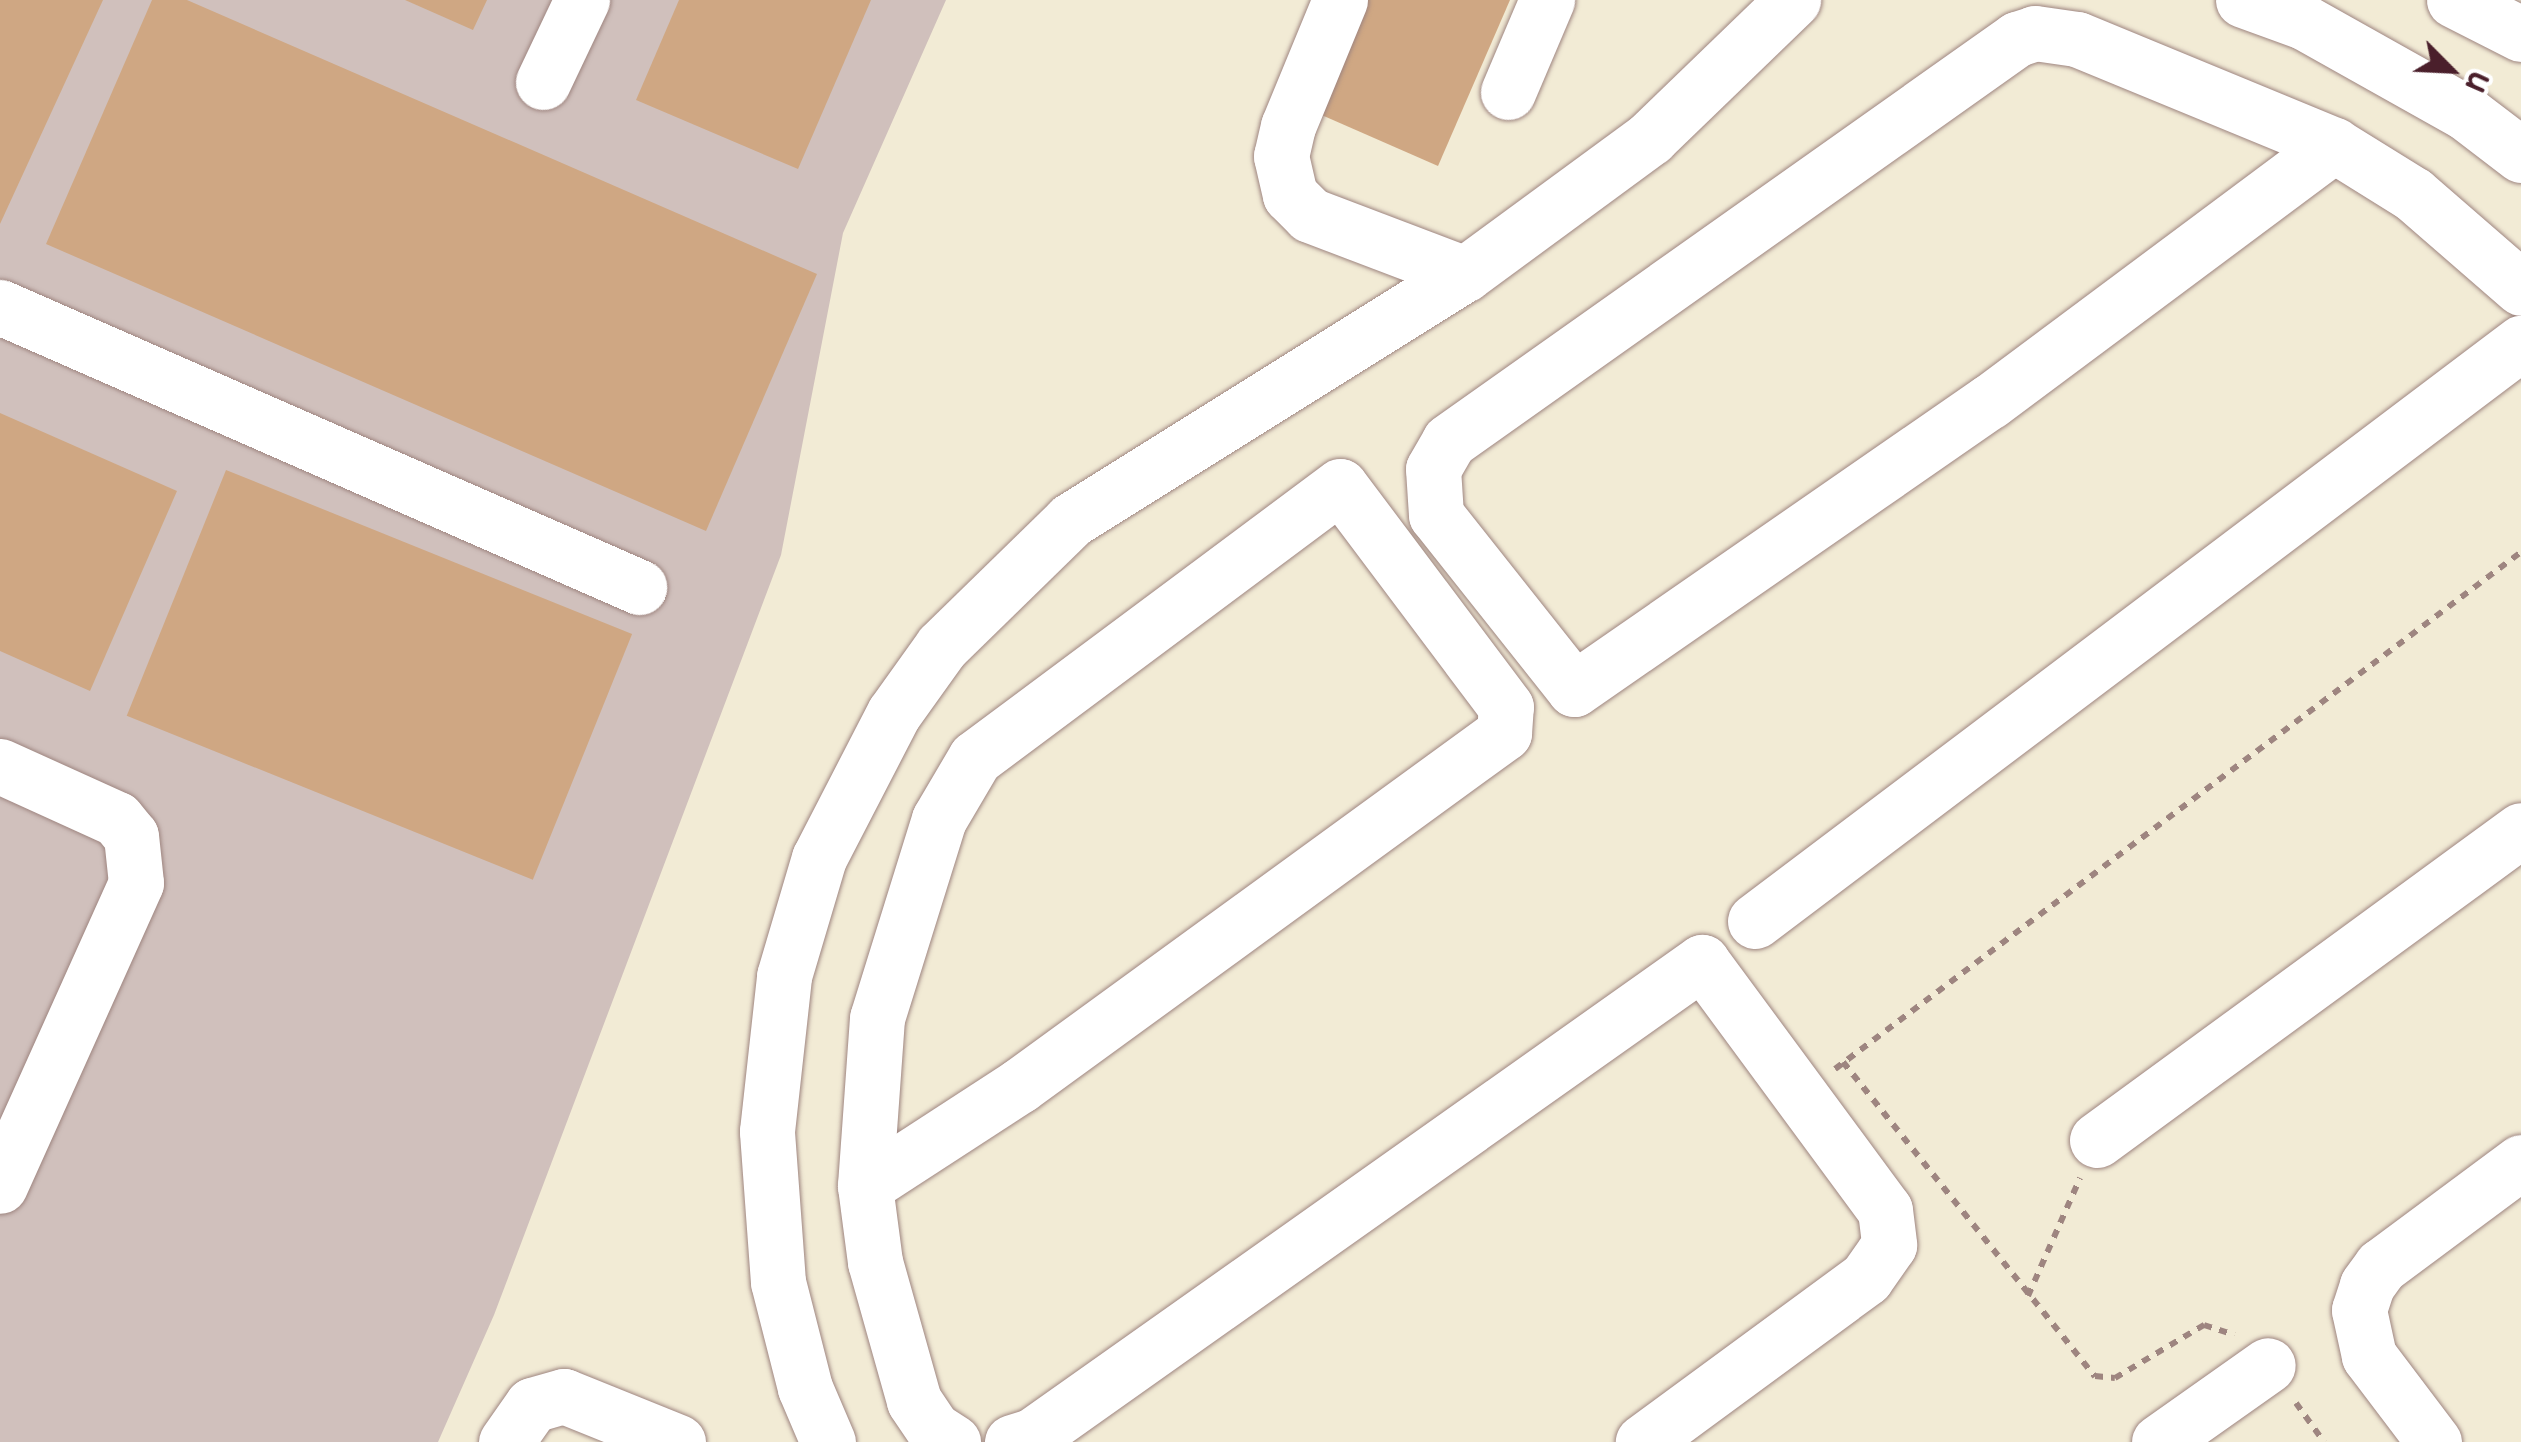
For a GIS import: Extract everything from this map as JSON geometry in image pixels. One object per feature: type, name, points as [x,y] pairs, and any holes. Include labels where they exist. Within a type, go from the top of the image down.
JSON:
[{"type":"street","points":[[543,82],[582,0]]},
{"type":"street","points":[[1340,0],[1288,126],[1281,156],[1290,195],[1310,214],[1464,274]]},
{"type":"street","points":[[1508,92],[1547,0]]},
{"type":"street","points":[[2243,0],[2304,22],[2466,113],[2521,155]]},
{"type":"street","points":[[2454,0],[2520,29]]},
{"type":"street","points":[[828,1442],[805,1388],[778,1282],[767,1131],[784,976],[820,858],[855,778],[942,646],[1071,520],[1464,274],[1650,138],[1781,8]]},
{"type":"street","points":[[2334,145],[1990,400],[1574,689],[1436,515],[1433,469],[1449,441],[2017,40],[2036,33],[2078,39],[2334,145],[2413,194],[2521,288]]},
{"type":"street","points":[[0,307],[640,587]]},
{"type":"street","points":[[1755,922],[2521,343]]},
{"type":"street","points":[[865,1186],[1018,1086],[1495,744],[1509,714],[1484,675],[1340,486],[966,767],[938,820],[877,1018],[865,1186],[875,1262],[914,1400],[934,1429],[954,1442]]},
{"type":"street","points":[[1384,545],[1436,515]]},
{"type":"street","points":[[1484,675],[1536,644]]},
{"type":"street","points":[[0,766],[117,819],[130,836],[136,883],[0,1186]]},
{"type":"street","points":[[2098,1140],[2521,830]]},
{"type":"street","points":[[1027,1440],[1702,962],[1824,1078],[1890,1227],[1882,1262],[1643,1442]]},
{"type":"street","points":[[2434,1442],[2368,1356],[2360,1333],[2363,1298],[2381,1266],[2521,1162]]},
{"type":"street","points":[[2159,1442],[2268,1364]]},
{"type":"street","points":[[506,1442],[532,1405],[564,1396],[678,1442]]},
{"type":"path","points":[[2324,1442],[2248,1342],[2204,1325],[2115,1378],[2095,1376],[2028,1296],[1824,1078],[2521,552]]},
{"type":"path","points":[[2028,1296],[2098,1140]]},
{"type":"shaded area","points":[[0,0],[946,0],[843,233],[781,555],[494,1315],[438,1442],[0,1442]]},
{"type":"building","points":[[0,0],[103,0],[0,224]]},
{"type":"building","points":[[152,0],[187,0],[817,274],[706,531],[46,244]]},
{"type":"building","points":[[405,0],[487,0],[473,30]]},
{"type":"building","points":[[679,0],[871,0],[798,169],[636,100]]},
{"type":"building","points":[[1366,0],[1510,0],[1438,166],[1317,113]]},
{"type":"building","points":[[0,413],[177,491],[90,691],[0,651]]},
{"type":"building","points":[[226,470],[632,634],[533,880],[127,716]]}]
